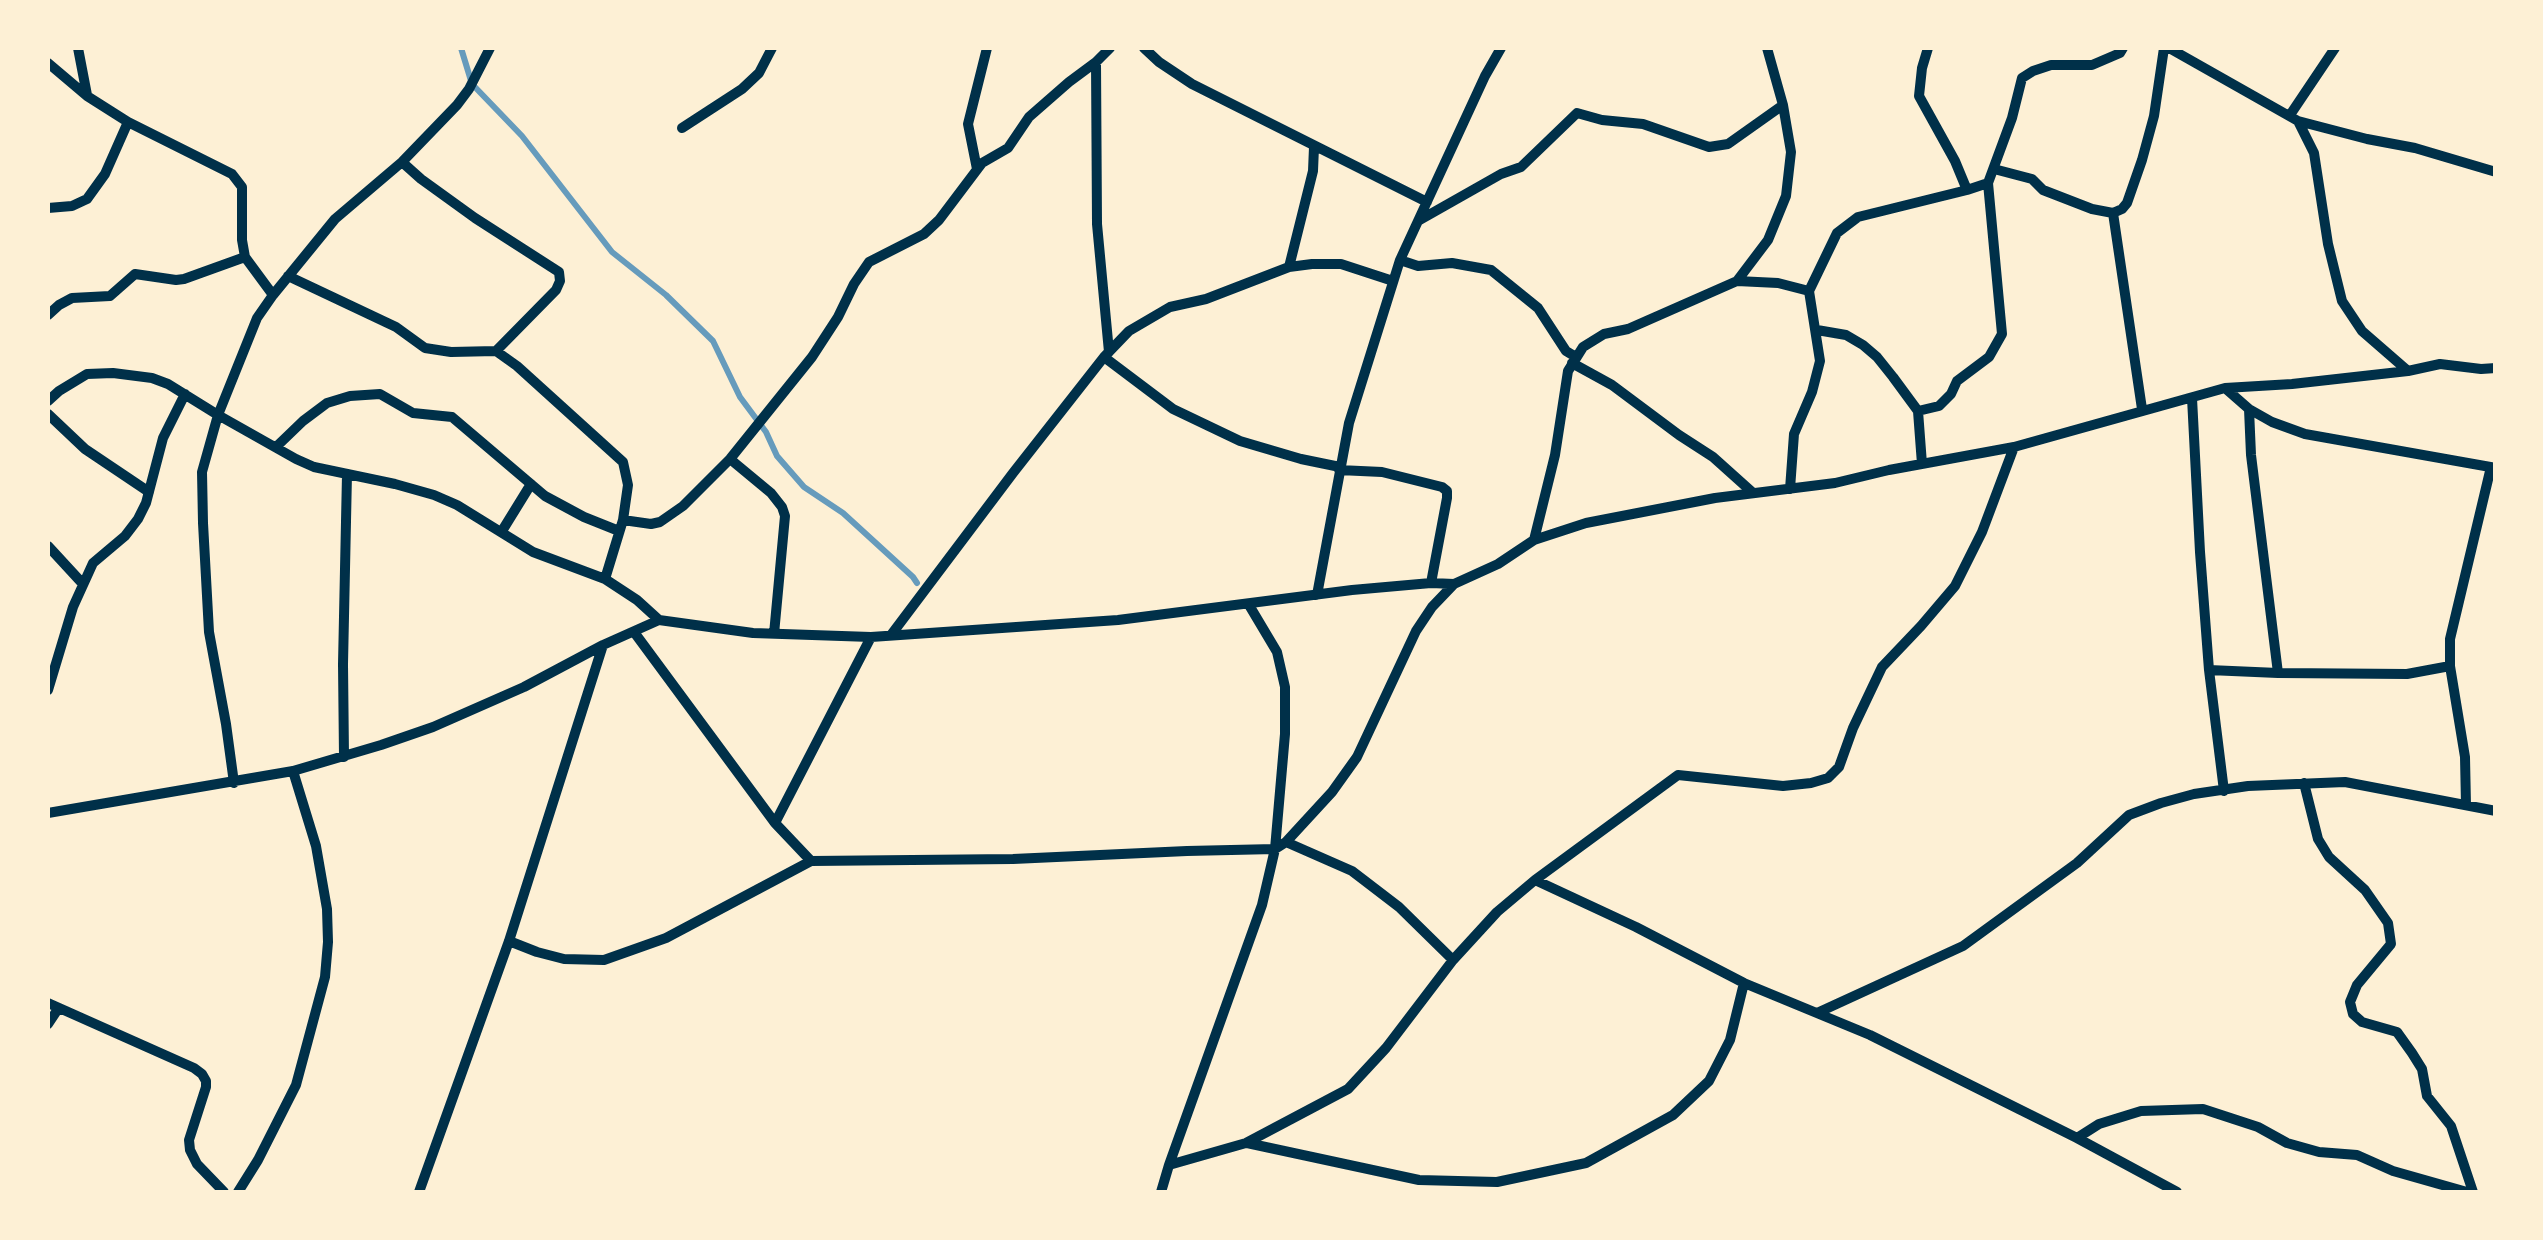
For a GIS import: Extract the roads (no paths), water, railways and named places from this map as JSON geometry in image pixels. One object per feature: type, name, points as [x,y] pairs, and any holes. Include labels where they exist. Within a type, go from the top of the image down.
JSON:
[{"type":"street","points":[[78,48],[87,96]]},
{"type":"street","points":[[234,782],[209,632],[203,523],[202,472],[218,415],[257,318],[272,295],[335,219],[402,162],[457,104],[490,48]]},
{"type":"street","points":[[682,128],[742,89],[759,73],[772,48]]},
{"type":"street","points":[[977,169],[968,124],[988,48]]},
{"type":"street","points":[[276,448],[327,403],[350,396],[380,394],[413,413],[452,417],[560,506],[621,525],[660,522],[683,506],[730,458],[812,358],[870,262],[924,234],[977,169],[1008,148],[1029,118],[1110,48]]},
{"type":"street","points":[[1144,48],[1192,84],[1426,202]]},
{"type":"street","points":[[1317,595],[1349,423],[1400,260],[1485,76],[1502,48]]},
{"type":"street","points":[[1737,281],[1768,240],[1786,196],[1790,152],[1783,105],[1767,48]]},
{"type":"street","points":[[1928,48],[1919,96],[1956,160],[1967,190]]},
{"type":"street","points":[[1918,411],[1939,406],[1957,381],[1989,357],[2002,334],[1988,182],[2022,78],[2052,65],[2092,65],[2123,48]]},
{"type":"street","points":[[1994,168],[2032,179],[2043,190],[2077,204],[2102,212],[2122,210],[2142,160],[2167,48],[2294,118],[2496,172]]},
{"type":"street","points":[[2294,118],[2335,48]]},
{"type":"street","points":[[1096,62],[1098,224],[1106,355],[1173,409],[1240,441],[1340,468],[1382,472],[1442,487],[1448,498],[1431,583]]},
{"type":"street","points":[[48,63],[87,96],[128,122],[238,180],[242,187],[245,258],[272,295]]},
{"type":"street","points":[[1416,222],[1520,167],[1577,113],[1643,124],[1709,147],[1728,144],[1783,105]]},
{"type":"street","points":[[2294,118],[2314,154],[2328,244],[2342,301],[2362,331],[2408,370]]},
{"type":"street","points":[[48,208],[72,206],[87,199],[104,174],[128,122]]},
{"type":"street","points":[[1289,267],[1314,147]]},
{"type":"street","points":[[402,162],[475,218],[559,272],[556,290],[496,351]]},
{"type":"street","points":[[1790,489],[1794,434],[1820,362],[1809,291],[1837,233],[1858,217],[1988,182]]},
{"type":"street","points":[[2112,213],[2142,410]]},
{"type":"street","points":[[48,315],[72,298],[110,296],[135,274],[184,279],[245,258]]},
{"type":"street","points":[[1400,260],[1418,266],[1452,263],[1491,270],[1538,308],[1574,360],[1713,456],[1752,492]]},
{"type":"street","points":[[891,635],[1106,355],[1129,331],[1170,307],[1206,299],[1289,267],[1340,264],[1393,281]]},
{"type":"street","points":[[288,276],[396,327],[425,348],[496,351],[623,462],[628,485],[605,579]]},
{"type":"street","points":[[1534,540],[1574,360],[1583,348],[1604,334],[1628,328],[1737,281],[1778,283],[1809,291]]},
{"type":"street","points":[[1817,330],[1846,335],[1877,357],[1918,411],[1922,464]]},
{"type":"street","points":[[510,941],[564,959],[604,960],[666,938],[811,861],[1013,859],[1275,849],[1332,792],[1357,757],[1416,631],[1432,608],[1454,584],[1498,564],[1534,540],[1586,522],[1752,492],[1835,483],[2014,447],[2225,388],[2292,384],[2440,364],[2496,368]]},
{"type":"street","points":[[48,401],[87,374],[152,378],[314,466],[434,495],[533,552],[605,579],[659,620]]},
{"type":"street","points":[[2225,388],[2248,410],[2306,434],[2493,468],[2450,639],[2450,666],[2466,757],[2466,805]]},
{"type":"street","points":[[48,690],[72,607],[93,563],[125,536],[138,519],[164,438],[185,394]]},
{"type":"street","points":[[2192,398],[2200,552],[2224,790]]},
{"type":"street","points":[[2248,410],[2278,673]]},
{"type":"street","points":[[48,414],[85,448],[149,492]]},
{"type":"street","points":[[1169,1164],[1246,1143],[1348,1089],[1496,912],[1678,774],[1783,786],[1828,778],[1839,766],[1882,668],[1954,586],[1982,532],[2014,447]]},
{"type":"street","points":[[730,458],[782,508],[774,634]]},
{"type":"street","points":[[344,757],[347,474]]},
{"type":"street","points":[[502,531],[530,484]]},
{"type":"street","points":[[49,552],[83,584]]},
{"type":"street","points":[[48,812],[294,772],[344,757],[433,727],[659,620],[774,634],[871,637],[1118,620],[1317,595],[1454,584]]},
{"type":"street","points":[[1161,1192],[1262,906],[1275,849],[1286,687],[1277,652],[1249,604]]},
{"type":"street","points":[[634,632],[774,823],[811,861]]},
{"type":"street","points":[[774,823],[871,637]]},
{"type":"street","points":[[419,1192],[510,941],[603,645]]},
{"type":"street","points":[[2210,670],[2408,674],[2450,666]]},
{"type":"street","points":[[238,1192],[296,1085],[325,976],[326,909],[316,846],[294,772]]},
{"type":"street","points":[[1817,1013],[1963,946],[2077,863],[2129,815],[2161,803],[2224,790],[2345,782],[2496,810]]},
{"type":"street","points":[[2304,783],[2318,839],[2329,858],[2365,890],[2388,922],[2391,944],[2357,986],[2350,1002],[2353,1014],[2362,1022],[2397,1032],[2412,1053],[2422,1069],[2427,1096],[2452,1126],[2470,1192]]},
{"type":"street","points":[[1286,842],[1352,871],[1399,907],[1453,960]]},
{"type":"street","points":[[1535,880],[1744,982],[1870,1035],[2177,1192]]},
{"type":"street","points":[[1246,1143],[1419,1180],[1496,1182],[1586,1163],[1673,1115],[1708,1081],[1730,1040],[1744,982]]},
{"type":"street","points":[[48,1024],[53,1006],[202,1074],[206,1088],[189,1140],[190,1150],[197,1164],[224,1192]]},
{"type":"street","points":[[2077,1138],[2099,1124],[2141,1111],[2202,1110],[2258,1127],[2287,1143],[2319,1152],[2358,1155],[2393,1170],[2470,1192]]},
{"type":"waterway","points":[[461,48],[472,84],[522,136],[612,252],[666,295],[713,341],[740,397],[766,432],[777,456],[804,487],[843,513],[917,583]]}]
